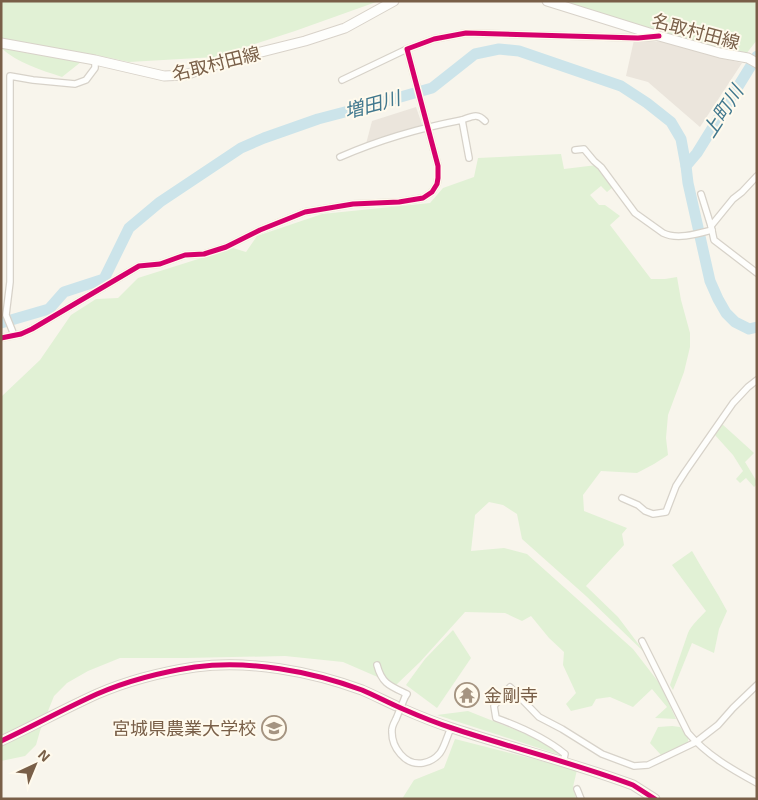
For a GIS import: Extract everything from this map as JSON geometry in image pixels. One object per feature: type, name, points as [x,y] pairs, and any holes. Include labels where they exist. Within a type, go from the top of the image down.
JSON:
[{"type":"street","name":"名取村田線","points":[[1,43],[95,60],[164,76],[185,75],[229,60],[304,41],[345,28],[394,1]]},
{"type":"street","name":"名取村田線","points":[[547,1],[659,36],[720,53],[748,58],[754,62]]},
{"type":"street","points":[[342,80],[407,49],[434,39],[466,33],[638,38],[659,36]]},
{"type":"street","points":[[1,338],[21,334],[48,320],[139,266],[160,264],[185,255],[204,254],[226,247],[260,230],[305,212],[353,204],[415,200],[428,195],[437,184],[438,173],[407,49]]},
{"type":"street","points":[[14,334],[6,314],[10,282],[10,76],[75,84],[86,80],[95,68],[95,60]]},
{"type":"street","points":[[340,157],[362,147],[427,127],[462,120],[476,115],[481,116],[485,121]]},
{"type":"street","points":[[462,120],[469,158]]},
{"type":"street","points":[[575,150],[584,149],[601,167],[636,213],[668,235],[692,234],[711,229],[733,199],[757,176]]},
{"type":"street","points":[[701,194],[714,240],[757,273]]},
{"type":"street","points":[[622,498],[653,514],[666,512],[676,486],[733,402],[757,380]]},
{"type":"street","points":[[642,641],[688,733],[713,758],[757,783]]},
{"type":"street","points":[[1,740],[98,694],[153,676],[196,667],[233,665],[273,668],[319,677],[363,691],[451,728],[633,785],[655,799]]},
{"type":"street","points":[[377,665],[382,680],[395,689],[407,694],[392,733],[399,753],[404,759],[411,763],[419,764],[437,756],[451,728]]},
{"type":"street","points":[[564,763],[565,754],[554,745],[540,736],[496,718],[494,706],[510,687],[539,717],[602,754],[634,766],[648,765],[696,742],[718,725],[757,685]]},
{"type":"street","points":[[577,788],[581,799]]},
{"type":"shaded area","points":[[634,40],[666,42],[742,63],[700,127],[648,82],[626,76]]},
{"type":"shaded area","points":[[416,107],[423,127],[366,144],[372,121]]},
{"type":"green space","points":[[1,1],[379,1],[215,57],[129,62],[91,54],[62,77],[22,62],[1,48]]},
{"type":"green space","points":[[557,1],[757,1],[757,40],[746,54],[648,31]]},
{"type":"green space","points":[[561,154],[564,169],[597,165],[613,187],[607,192],[601,186],[590,195],[599,205],[605,205],[620,216],[610,225],[651,279],[677,277],[690,333],[690,347],[684,372],[668,415],[666,438],[668,455],[637,473],[601,471],[583,495],[584,511],[627,528],[622,534],[624,545],[586,586],[618,617],[646,654],[586,596],[522,539],[517,514],[503,505],[489,502],[475,515],[471,551],[504,548],[527,554],[633,649],[660,684],[676,719],[655,718],[667,707],[652,689],[633,707],[610,697],[596,699],[592,706],[571,711],[566,704],[576,693],[563,665],[564,652],[549,638],[531,616],[522,621],[505,613],[465,612],[420,662],[396,685],[343,662],[285,656],[120,658],[88,671],[67,683],[54,696],[36,745],[25,756],[1,761],[1,397],[40,360],[71,315],[96,299],[118,298],[138,278],[233,248],[246,252],[257,236],[322,214],[430,203],[443,188],[474,177],[478,158]]},
{"type":"green space","points":[[722,424],[754,453],[745,462],[757,482],[754,487],[746,478],[740,483],[736,479],[743,471],[733,455],[715,435]]},
{"type":"green space","points":[[692,551],[727,611],[719,629],[714,653],[692,643],[673,690],[670,685],[688,633],[706,611],[672,565]]},
{"type":"green space","points":[[453,630],[471,658],[437,708],[406,685],[425,659]]},
{"type":"green space","points":[[468,711],[531,736],[547,744],[560,755],[437,715]]},
{"type":"green space","points":[[658,727],[680,727],[688,741],[683,747],[661,755],[650,743]]},
{"type":"green space","points":[[455,739],[577,770],[573,787],[576,799],[402,799],[414,780],[444,768]]},
{"type":"waterway","name":"増田川","points":[[1,323],[49,309],[64,292],[104,279],[129,228],[160,202],[241,148],[318,119],[432,88],[475,54],[499,49],[519,51],[621,86],[671,122],[681,139],[688,183],[710,281],[726,313],[735,322],[749,329],[757,327]]},
{"type":"waterway","name":"上町川","points":[[686,166],[697,153],[757,56]]},
{"type":"cycle path","points":[[1,338],[21,334],[32,329],[139,266],[160,264],[185,255],[204,254],[226,247],[260,230],[305,212],[353,204],[399,202],[423,198],[432,192],[437,184],[438,166],[407,49],[434,39],[466,33],[638,38],[659,36]]},
{"type":"cycle path","points":[[1,741],[97,694],[132,681],[195,667],[216,665],[258,666],[322,677],[342,683],[440,724],[633,785],[655,799]]},
{"type":"place","name":"金剛寺","points":[[467,695]]},
{"type":"place","name":"宮城県農業大学校","points":[[274,728]]}]
